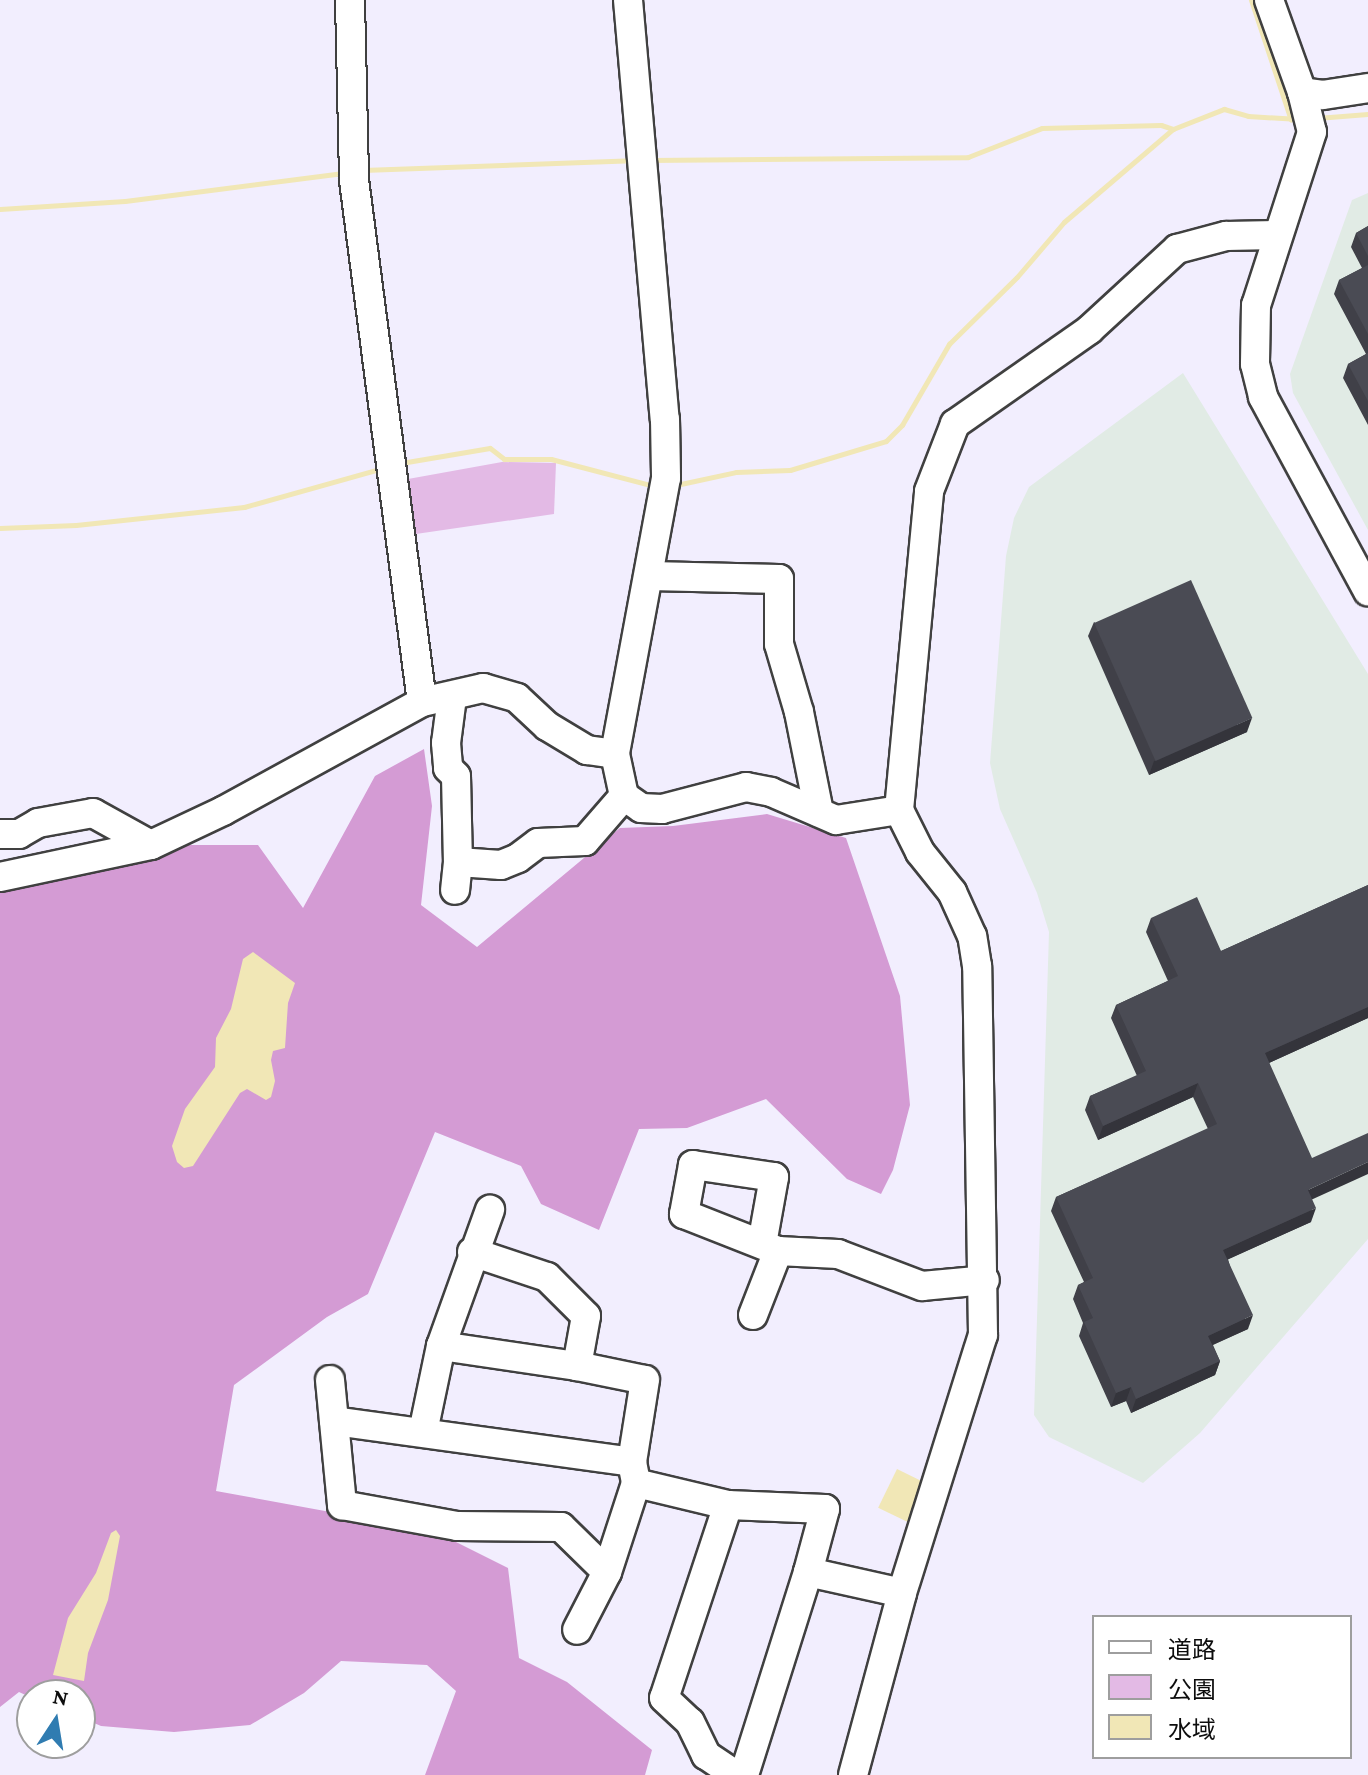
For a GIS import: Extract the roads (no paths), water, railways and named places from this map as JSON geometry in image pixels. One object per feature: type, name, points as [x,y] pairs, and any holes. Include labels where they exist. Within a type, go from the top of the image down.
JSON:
[{"type":"street","points":[[350,0],[354,180],[422,702]]},
{"type":"street","points":[[628,0],[665,419],[666,478],[615,754],[624,796],[641,808],[662,809],[746,787],[771,792],[836,820],[899,810]]},
{"type":"street","points":[[1269,0],[1307,112]]},
{"type":"street","points":[[1368,88],[1323,95],[1307,112],[1256,305],[1255,364],[1261,386],[1368,591]]},
{"type":"street","points":[[853,1775],[902,1593],[983,1335],[985,1280],[978,1138],[977,966],[972,936],[952,892],[920,852],[899,810],[929,491],[955,424],[1089,330],[1177,249],[1226,236],[1276,235]]},
{"type":"street","points":[[650,576],[779,579],[779,644],[799,712],[819,812]]},
{"type":"street","points":[[0,877],[151,845],[223,811],[422,702],[483,688],[517,698],[547,726],[587,750],[615,754]]},
{"type":"street","points":[[452,697],[446,743],[448,768],[456,776],[458,862],[455,890]]},
{"type":"street","points":[[458,862],[501,865],[518,858],[538,843],[585,841],[624,796]]},
{"type":"street","points":[[0,834],[19,834],[38,823],[93,813],[151,845]]},
{"type":"street","points":[[423,1432],[441,1346],[472,1252],[490,1210]]},
{"type":"street","points":[[753,1315],[770,1248],[838,1254],[922,1286],[985,1280]]},
{"type":"street","points":[[472,1252],[547,1277],[586,1316],[577,1366]]},
{"type":"street","points":[[441,1346],[577,1366],[645,1380],[634,1473],[607,1572],[577,1630]]},
{"type":"street","points":[[330,1380],[342,1505],[457,1526],[561,1527],[607,1572]]},
{"type":"street","points":[[334,1421],[423,1432],[634,1473],[728,1505],[825,1509],[744,1775]]},
{"type":"street","points":[[728,1505],[664,1698],[690,1722],[706,1755],[736,1775]]},
{"type":"street","points":[[808,1572],[902,1593]]},
{"type":"water","points":[[253,952],[295,983],[288,1003],[285,1048],[273,1051],[271,1060],[275,1081],[271,1097],[266,1100],[247,1089],[240,1093],[193,1166],[184,1168],[177,1162],[172,1146],[185,1109],[215,1067],[216,1038],[231,1009],[243,959]]},
{"type":"water","points":[[897,1469],[928,1484],[909,1523],[878,1508]]},
{"type":"water","points":[[116,1530],[120,1536],[108,1600],[88,1653],[84,1679],[53,1675],[68,1618],[96,1573],[111,1533]]},
{"type":"waterway","points":[[1251,0],[1291,120]]},
{"type":"waterway","points":[[676,485],[736,472],[790,470],[886,441],[902,425],[949,344],[1017,277],[1064,222],[1173,129],[1224,109],[1248,116],[1299,119]]},
{"type":"waterway","points":[[1317,118],[1368,114]]},
{"type":"waterway","points":[[650,160],[968,157],[1042,128],[1161,125],[1173,129]]},
{"type":"waterway","points":[[363,170],[632,160]]},
{"type":"waterway","points":[[0,209],[125,201],[345,173]]},
{"type":"waterway","points":[[401,463],[490,448],[504,459],[551,459],[654,486]]},
{"type":"waterway","points":[[0,528],[76,525],[244,507],[383,468]]}]
